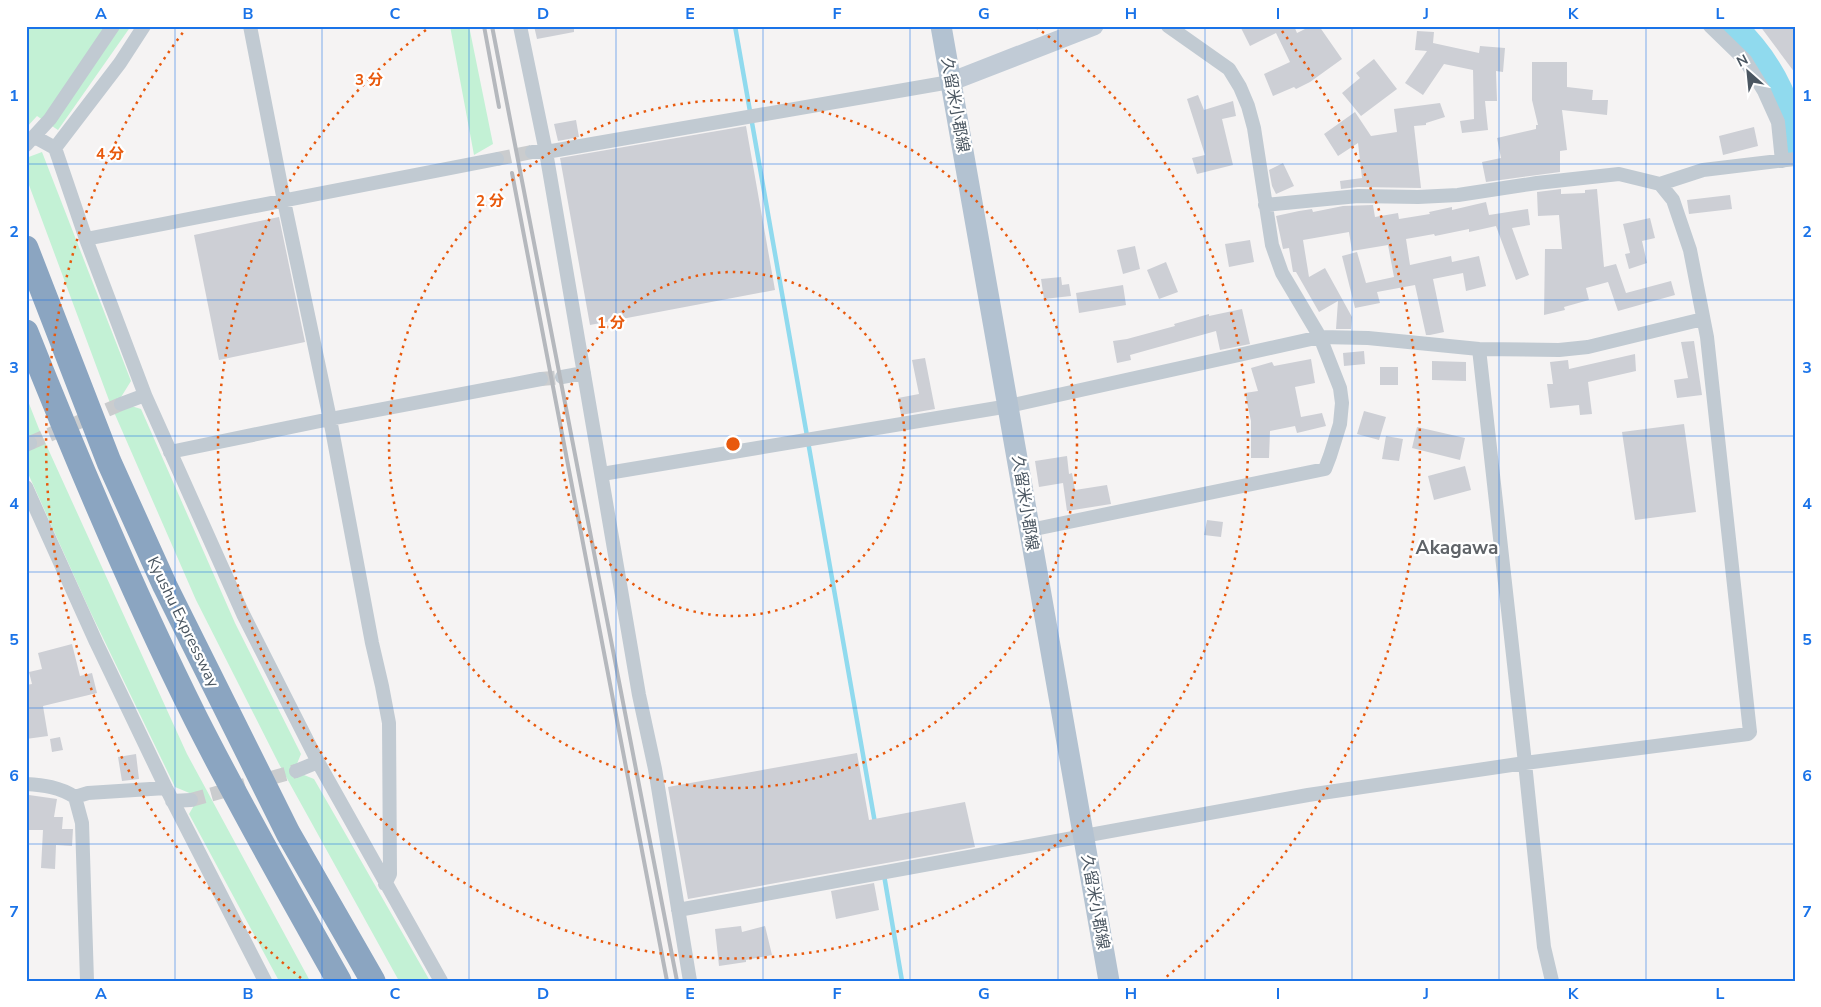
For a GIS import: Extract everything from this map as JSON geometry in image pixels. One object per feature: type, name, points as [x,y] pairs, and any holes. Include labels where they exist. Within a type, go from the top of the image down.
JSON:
[{"type":"highway","name":"Kyushu Expressway","points":[[26,248],[110,462],[164,586],[288,832],[373,981]]},
{"type":"highway","name":"Kyushu Expressway","points":[[26,332],[84,475],[138,598],[184,693],[263,846],[339,981]]},
{"type":"main road","name":"久留米小郡線","points":[[941,26],[1009,406],[1082,837],[1109,981]]},
{"type":"street","points":[[55,148],[30,141],[50,119],[113,26]]},
{"type":"street","points":[[55,148],[120,63],[144,26]]},
{"type":"street","points":[[250,26],[330,419],[389,723],[390,874],[385,884]]},
{"type":"street","points":[[520,26],[539,152],[584,373],[639,695],[655,769],[690,981]]},
{"type":"street","points":[[539,152],[950,82],[1094,26]]},
{"type":"street","points":[[1030,530],[1325,469],[1340,424],[1342,403],[1340,388],[1320,337],[1282,273],[1272,245],[1254,128],[1240,87],[1229,69],[1168,26]]},
{"type":"street","points":[[1265,205],[1358,196],[1418,197],[1458,195],[1537,183],[1619,174],[1660,184],[1703,170],[1789,160],[1778,122],[1764,91],[1745,60],[1710,26]]},
{"type":"street","points":[[55,148],[86,239],[145,395],[243,614],[318,762],[441,981]]},
{"type":"street","points":[[86,239],[497,159]]},
{"type":"street","points":[[678,910],[1308,795],[1525,763],[1748,734],[1750,732],[1707,337],[1690,250],[1673,200],[1660,184]]},
{"type":"street","points":[[602,474],[1009,406],[1320,337],[1368,338],[1479,350],[1524,351],[1568,349],[1703,319]]},
{"type":"street","points":[[1479,350],[1544,947],[1552,981]]},
{"type":"street","points":[[562,377],[584,373]]},
{"type":"street","points":[[170,452],[330,419],[541,380]]},
{"type":"street","points":[[122,404],[145,395]]},
{"type":"street","points":[[26,487],[31,507],[169,795],[265,981]]},
{"type":"street","points":[[296,771],[318,762]]},
{"type":"street","points":[[26,784],[50,786],[66,791],[75,797],[82,823],[86,981]]},
{"type":"street","points":[[75,797],[88,793],[169,795],[192,800]]},
{"type":"green space","points":[[26,26],[131,26],[58,130],[37,116],[26,128]]},
{"type":"green space","points":[[450,26],[469,26],[493,144],[474,155]]},
{"type":"green space","points":[[42,152],[131,381],[118,402],[141,409],[235,623],[301,754],[294,771],[314,779],[430,981],[399,981],[279,764],[196,600],[110,403],[26,177],[26,158]]},
{"type":"green space","points":[[26,396],[39,429],[187,754],[310,981],[279,981],[189,814],[199,797],[175,787],[89,609],[26,469],[26,456],[36,440],[26,436]]},
{"type":"building","points":[[534,26],[574,26],[574,32],[537,39]]},
{"type":"building","points":[[1240,26],[1294,26],[1297,33],[1311,26],[1319,26],[1342,59],[1310,82],[1296,89],[1294,87],[1273,96],[1264,74],[1290,62],[1276,33],[1250,46]]},
{"type":"building","points":[[1760,26],[1795,26],[1795,73]]},
{"type":"building","points":[[1417,31],[1434,32],[1433,43],[1479,53],[1480,46],[1505,48],[1503,72],[1496,71],[1497,101],[1485,101],[1488,130],[1462,133],[1460,121],[1474,119],[1473,70],[1444,64],[1423,95],[1405,83],[1427,51],[1415,50]]},
{"type":"building","points":[[1374,59],[1397,89],[1361,116],[1342,93],[1360,78],[1356,73]]},
{"type":"building","points":[[1532,62],[1567,62],[1567,87],[1593,90],[1592,100],[1608,100],[1607,115],[1562,110],[1567,150],[1560,151],[1560,172],[1486,182],[1482,162],[1501,158],[1497,138],[1536,129],[1536,125],[1538,125],[1532,100]]},
{"type":"building","points":[[1198,95],[1204,110],[1233,101],[1236,116],[1222,119],[1233,165],[1197,174],[1192,158],[1205,155],[1187,99]]},
{"type":"building","points":[[1440,103],[1445,117],[1426,123],[1426,125],[1414,126],[1421,188],[1358,187],[1341,189],[1340,181],[1362,178],[1358,143],[1338,156],[1324,134],[1355,112],[1371,136],[1397,132],[1394,109]]},
{"type":"building","points":[[576,120],[579,137],[558,141],[554,124]]},
{"type":"building","points":[[746,126],[775,290],[590,325],[560,158]]},
{"type":"building","points":[[1754,127],[1758,146],[1723,155],[1719,136]]},
{"type":"building","points":[[1283,163],[1294,186],[1276,194],[1272,186],[1269,170]]},
{"type":"building","points":[[1561,189],[1561,194],[1585,193],[1585,190],[1597,189],[1604,267],[1616,264],[1626,293],[1671,281],[1675,295],[1618,311],[1608,282],[1586,288],[1589,300],[1564,307],[1565,310],[1544,315],[1545,249],[1562,249],[1559,215],[1538,216],[1537,192]]},
{"type":"building","points":[[1730,195],[1732,209],[1689,214],[1687,200]]},
{"type":"building","points":[[1486,202],[1489,215],[1528,209],[1530,225],[1512,228],[1529,275],[1516,280],[1496,226],[1469,232],[1469,229],[1435,236],[1434,234],[1406,239],[1410,265],[1451,256],[1452,262],[1479,256],[1486,286],[1466,291],[1463,273],[1433,279],[1444,332],[1430,335],[1426,335],[1415,285],[1377,292],[1380,303],[1355,308],[1342,256],[1357,252],[1366,283],[1394,277],[1388,245],[1352,251],[1349,232],[1303,240],[1309,277],[1325,268],[1352,317],[1351,329],[1336,329],[1338,301],[1319,312],[1296,272],[1293,272],[1289,248],[1283,249],[1276,216],[1312,209],[1313,212],[1343,206],[1373,205],[1375,217],[1398,213],[1399,219],[1430,214],[1429,212],[1452,207],[1452,210]]},
{"type":"building","points":[[279,217],[305,342],[219,360],[194,235]]},
{"type":"building","points":[[1650,218],[1655,238],[1642,241],[1647,263],[1629,269],[1625,254],[1630,253],[1623,224]]},
{"type":"building","points":[[1250,240],[1254,262],[1229,267],[1225,244]]},
{"type":"building","points":[[1135,246],[1140,269],[1123,274],[1117,250]]},
{"type":"building","points":[[1166,262],[1178,292],[1159,299],[1147,270]]},
{"type":"building","points":[[1061,277],[1062,285],[1069,284],[1071,296],[1044,299],[1041,279]]},
{"type":"building","points":[[1123,285],[1126,305],[1079,313],[1076,293]]},
{"type":"building","points":[[1242,309],[1250,344],[1220,350],[1216,331],[1130,355],[1131,360],[1117,363],[1113,341],[1175,326],[1174,324],[1209,314],[1209,316]]},
{"type":"building","points":[[1694,341],[1702,395],[1677,398],[1674,380],[1688,378],[1681,342]]},
{"type":"building","points":[[1364,351],[1365,364],[1344,366],[1343,353]]},
{"type":"building","points":[[1635,354],[1636,371],[1588,382],[1592,414],[1580,415],[1579,405],[1550,408],[1547,384],[1553,384],[1550,362],[1568,360],[1569,369]]},
{"type":"building","points":[[925,358],[935,409],[901,415],[898,398],[919,394],[912,360]]},
{"type":"building","points":[[1311,359],[1315,383],[1295,387],[1301,417],[1322,413],[1326,426],[1297,433],[1295,426],[1270,431],[1269,458],[1251,458],[1251,421],[1245,393],[1258,391],[1251,368],[1272,362],[1274,366]]},
{"type":"building","points":[[1432,361],[1466,362],[1466,381],[1432,380]]},
{"type":"building","points":[[1380,367],[1398,367],[1398,385],[1380,385]]},
{"type":"building","points":[[1364,411],[1386,417],[1379,440],[1357,434]]},
{"type":"building","points":[[1684,424],[1696,512],[1635,520],[1622,432]]},
{"type":"building","points":[[1417,427],[1465,438],[1460,460],[1412,448]]},
{"type":"building","points":[[1386,436],[1403,439],[1399,461],[1382,459]]},
{"type":"building","points":[[1067,456],[1069,474],[1072,473],[1075,490],[1107,485],[1111,504],[1067,511],[1063,483],[1039,487],[1035,461]]},
{"type":"building","points":[[1465,466],[1471,490],[1434,500],[1428,476]]},
{"type":"building","points":[[1207,520],[1223,522],[1221,537],[1204,535]]},
{"type":"building","points":[[72,644],[80,676],[92,673],[97,693],[43,706],[48,736],[26,739],[26,685],[32,684],[29,672],[42,669],[38,653]]},
{"type":"building","points":[[60,737],[63,750],[52,752],[50,739]]},
{"type":"building","points":[[857,753],[869,820],[965,802],[975,847],[688,899],[668,787]]},
{"type":"building","points":[[136,754],[139,779],[122,781],[118,757]]},
{"type":"building","points":[[29,795],[57,799],[54,817],[63,817],[62,829],[73,829],[72,846],[56,845],[55,869],[41,868],[43,830],[26,830],[26,811]]},
{"type":"building","points":[[874,883],[879,910],[836,919],[831,891]]},
{"type":"building","points":[[741,926],[742,932],[765,926],[772,955],[746,960],[746,962],[719,966],[715,929]]},
{"type":"waterway","points":[[735,26],[875,823]]},
{"type":"waterway","points":[[1733,26],[1751,45],[1767,67],[1780,90],[1789,115],[1795,146]]},
{"type":"waterway","points":[[884,875],[902,981]]},
{"type":"tunnel","points":[[497,159],[532,152]]},
{"type":"tunnel","points":[[541,379],[562,377]]},
{"type":"tunnel","points":[[30,443],[121,404]]},
{"type":"tunnel","points":[[191,800],[296,771]]},
{"type":"railway","points":[[484,26],[499,107]]},
{"type":"railway","points":[[492,26],[677,981]]},
{"type":"railway","points":[[512,173],[667,981]]},
{"type":"district","name":"Akagawa","points":[[1457,548]]}]
